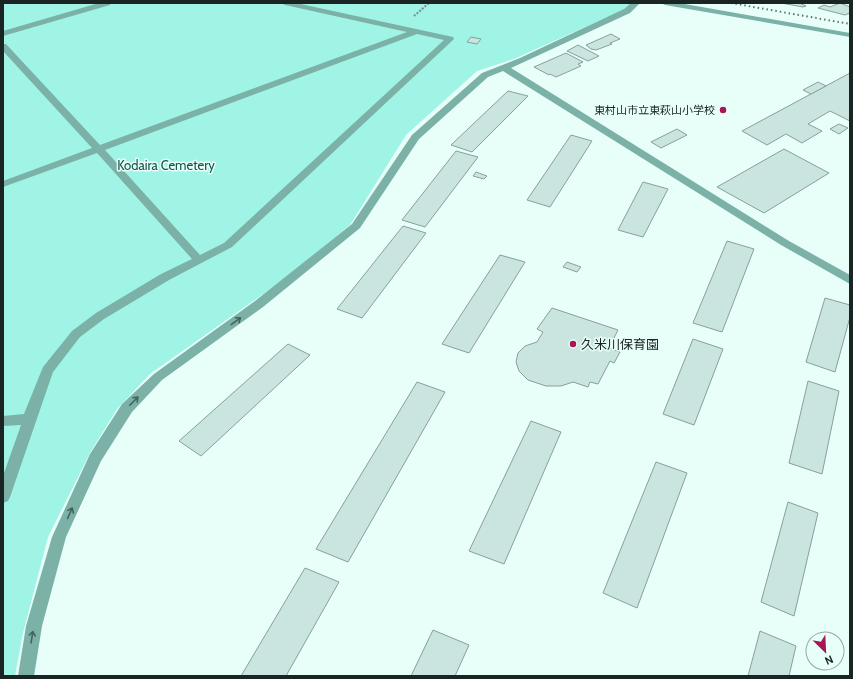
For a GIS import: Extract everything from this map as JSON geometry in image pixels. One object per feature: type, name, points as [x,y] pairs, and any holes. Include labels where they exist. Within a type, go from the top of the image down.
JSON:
[{"type":"street","points":[[3,34],[107,3]]},
{"type":"street","points":[[3,497],[29,418],[47,370],[76,334],[100,316],[165,277],[228,245],[450,39],[285,3]]},
{"type":"street","points":[[26,676],[34,626],[59,538],[95,458],[127,408],[158,377],[259,304],[356,226],[415,137],[485,75],[523,60],[626,11],[636,3]]},
{"type":"street","points":[[665,3],[850,35]]},
{"type":"street","points":[[3,184],[416,31]]},
{"type":"street","points":[[3,46],[98,148],[198,260]]},
{"type":"street","points":[[503,68],[778,239],[850,280]]},
{"type":"street","points":[[3,421],[29,418]]},
{"type":"path","points":[[402,28],[429,3]]},
{"type":"green space","name":"Kodaira Cemetery","points":[[3,3],[631,3],[623,10],[514,59],[477,71],[406,135],[350,225],[283,280],[150,374],[117,409],[91,451],[48,537],[23,633],[15,676],[3,676]]},
{"type":"building","points":[[781,3],[799,3],[806,6],[803,7]]},
{"type":"building","points":[[840,3],[850,7],[850,13],[845,15],[818,8],[824,5],[830,7]]},
{"type":"building","points":[[611,34],[620,39],[610,43],[612,44],[596,50],[591,49],[586,45]]},
{"type":"building","points":[[471,37],[481,39],[477,44],[467,42]]},
{"type":"building","points":[[578,45],[599,56],[588,61],[567,51]]},
{"type":"building","points":[[566,53],[583,62],[578,64],[581,66],[556,77],[534,67]]},
{"type":"building","points":[[850,73],[850,121],[830,111],[808,124],[822,131],[802,143],[786,134],[767,145],[742,131]]},
{"type":"building","points":[[818,82],[826,86],[811,94],[803,90]]},
{"type":"building","points":[[508,91],[528,96],[472,152],[451,145]]},
{"type":"building","points":[[839,124],[848,128],[839,134],[830,129]]},
{"type":"building","points":[[677,129],[687,135],[661,148],[651,142]]},
{"type":"building","points":[[571,135],[592,141],[550,207],[527,200]]},
{"type":"building","points":[[784,149],[829,173],[764,213],[717,187]]},
{"type":"building","points":[[456,151],[478,157],[425,227],[402,220]]},
{"type":"building","points":[[476,172],[487,176],[484,179],[473,176]]},
{"type":"building","points":[[643,182],[668,189],[643,237],[618,230]]},
{"type":"building","points":[[403,226],[426,233],[362,318],[337,309]]},
{"type":"building","points":[[727,241],[754,249],[722,332],[693,323]]},
{"type":"building","points":[[500,255],[525,262],[469,353],[442,344]]},
{"type":"building","points":[[567,262],[581,267],[577,272],[563,267]]},
{"type":"building","points":[[825,298],[850,305],[850,317],[835,372],[806,362]]},
{"type":"building","points":[[552,308],[618,330],[609,348],[620,352],[614,363],[610,361],[598,384],[590,382],[588,387],[573,382],[561,386],[546,386],[528,380],[519,371],[516,362],[518,353],[525,346],[537,342],[543,332],[537,329]]},
{"type":"building","points":[[693,339],[723,349],[694,425],[663,414]]},
{"type":"building","points":[[288,344],[310,355],[201,456],[179,441]]},
{"type":"building","points":[[808,381],[839,391],[822,474],[789,463]]},
{"type":"building","points":[[417,382],[445,392],[348,562],[316,549]]},
{"type":"building","points":[[531,421],[561,432],[504,564],[469,551]]},
{"type":"building","points":[[656,462],[687,473],[637,608],[603,593]]},
{"type":"building","points":[[788,502],[818,513],[794,616],[761,602]]},
{"type":"building","points":[[305,568],[339,582],[286,676],[241,676]]},
{"type":"building","points":[[433,630],[469,645],[455,676],[411,676]]},
{"type":"building","points":[[760,631],[796,646],[789,676],[748,676]]},
{"type":"railway","points":[[731,3],[850,24]]},
{"type":"place","name":"東村山市立東萩山小学校","points":[[723,110]]},
{"type":"place","name":"久米川保育園","points":[[573,344]]}]
